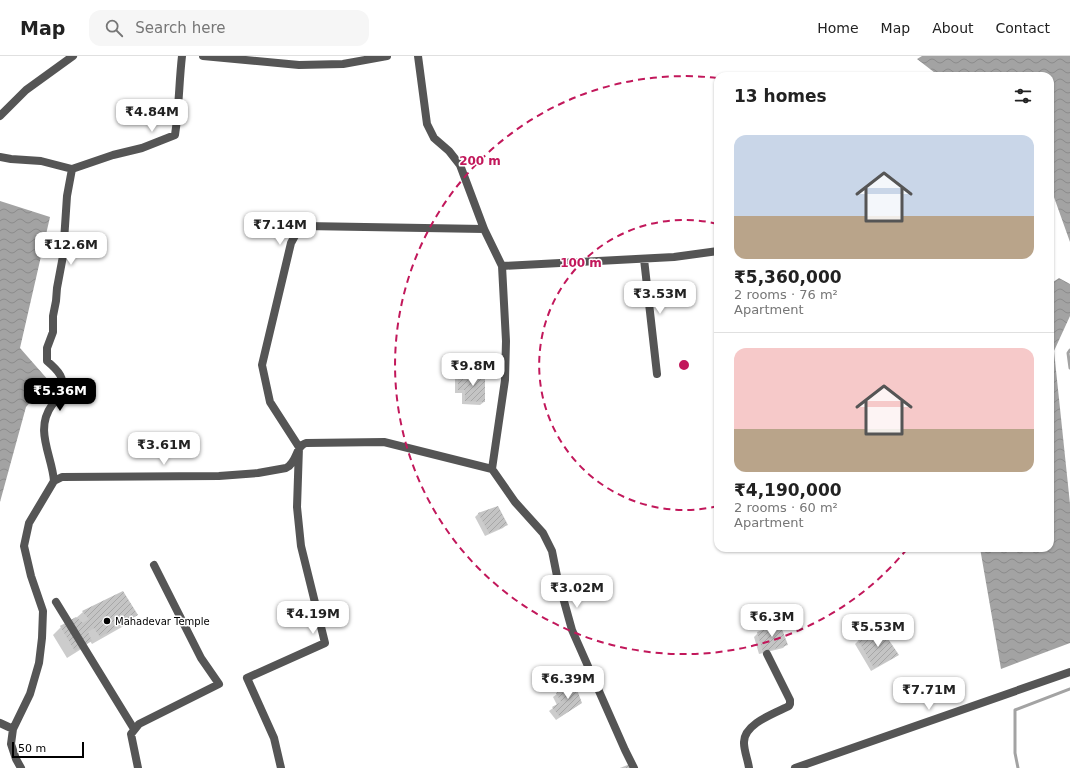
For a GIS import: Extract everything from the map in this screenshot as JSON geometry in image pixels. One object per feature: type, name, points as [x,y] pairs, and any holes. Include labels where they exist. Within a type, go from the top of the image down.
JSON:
[{"type":"street","points":[[0,116],[26,90],[73,56]]},
{"type":"street","points":[[0,157],[41,161],[72,169],[113,155],[142,148],[175,136],[182,56]]},
{"type":"street","points":[[203,56],[299,65],[343,64],[387,56]]},
{"type":"street","points":[[418,56],[427,124],[430,132],[434,138],[450,151],[460,165],[484,228],[502,266],[506,340],[505,380],[492,469]]},
{"type":"street","points":[[54,481],[53,470],[43,431],[45,419],[52,406],[63,394],[64,382],[57,369],[47,361],[47,348],[53,332],[53,316],[63,256],[66,207],[72,169]]},
{"type":"street","points":[[281,768],[274,738],[247,678],[326,644],[302,546],[296,506],[299,447],[270,402],[262,365],[291,243],[296,232],[305,226],[484,228]]},
{"type":"street","points":[[502,266],[674,257],[714,252]]},
{"type":"street","points":[[644,259],[657,374]]},
{"type":"street","points":[[21,768],[11,744],[13,730],[30,694],[38,663],[42,638],[43,611],[31,576],[24,546],[29,523],[54,481],[62,477],[219,476],[258,473],[290,466],[293,463],[299,447],[306,443],[384,442],[492,469],[515,502],[543,533],[552,552],[572,630],[634,768]]},
{"type":"street","points":[[138,768],[131,739],[131,734],[134,729],[139,724],[219,684],[201,658],[154,565]]},
{"type":"street","points":[[56,602],[134,729]]},
{"type":"street","points":[[749,768],[744,744],[744,738],[748,730],[755,724],[789,706],[790,704],[790,700],[767,654]]},
{"type":"street","points":[[795,768],[1070,672]]},
{"type":"street","points":[[0,723],[13,730]]},
{"type":"water","points":[[922,56],[1070,56],[1070,242],[1054,197],[1054,72],[934,72],[917,59]]},
{"type":"water","points":[[0,201],[50,217],[20,348],[49,381],[26,407],[0,502]]},
{"type":"water","points":[[1059,278],[1070,284],[1070,316],[1054,351],[1054,281]]},
{"type":"water","points":[[1054,351],[1070,504],[1070,643],[1001,669],[981,552],[1054,552]]},
{"type":"building","points":[[458,373],[485,375],[485,402],[465,401],[465,390],[458,390]]},
{"type":"building","points":[[498,506],[508,525],[489,533],[478,513]]},
{"type":"building","name":"Mahadevar Temple","points":[[123,591],[138,615],[100,637],[94,628],[88,632],[92,641],[75,651],[60,626],[76,617],[83,623],[89,619],[82,611]]},
{"type":"building","points":[[780,624],[788,645],[763,652],[757,632]]},
{"type":"building","points":[[880,627],[899,655],[874,668],[858,640]]},
{"type":"building","points":[[574,682],[582,703],[560,717],[552,707],[561,702],[556,693]]},
{"type":"building","points":[[630,764],[632,768],[620,768]]},
{"type":"waterway","points":[[1070,350],[1068,353],[1070,368]]},
{"type":"waterway","points":[[1018,768],[1015,753],[1015,710],[1070,689]]},
{"type":"place","name":"Mahadevar Temple","points":[[107,621]]}]
